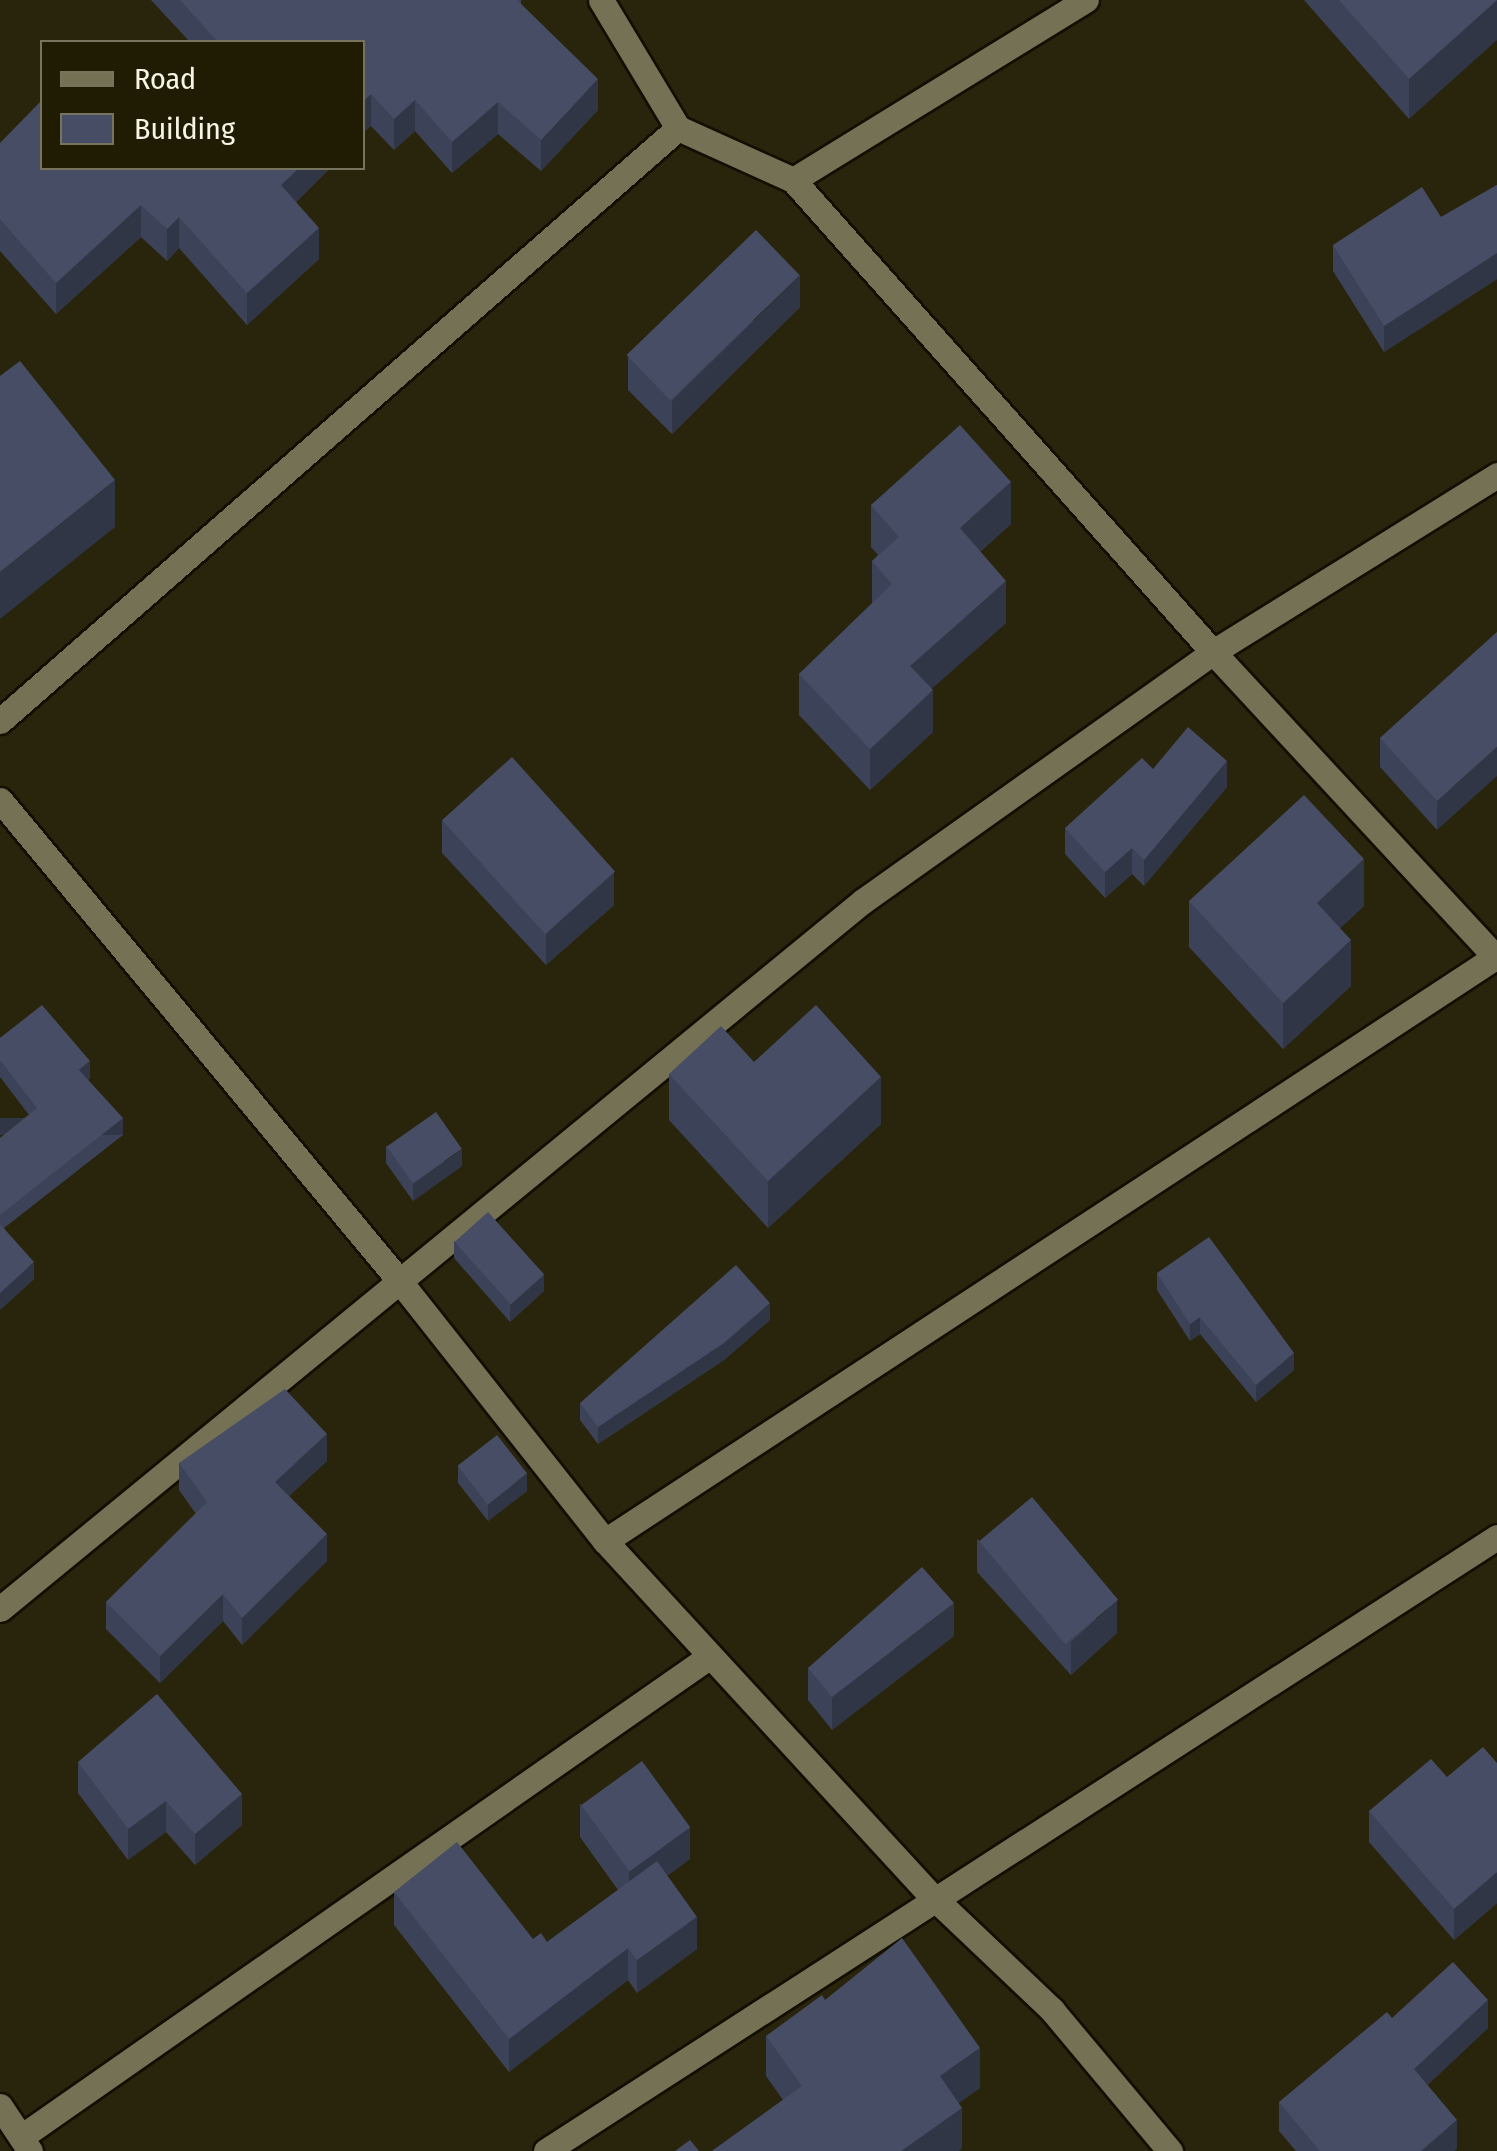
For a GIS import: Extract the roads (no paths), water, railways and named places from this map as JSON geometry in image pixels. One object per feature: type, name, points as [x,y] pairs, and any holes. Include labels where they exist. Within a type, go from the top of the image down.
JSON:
[{"type":"street","points":[[601,0],[678,128],[793,180],[1213,652],[1496,958],[605,1542]]},
{"type":"street","points":[[793,180],[1086,0]]},
{"type":"street","points":[[0,721],[678,128]]},
{"type":"street","points":[[0,1609],[863,901],[1213,652],[1497,475]]},
{"type":"street","points":[[0,800],[398,1279],[605,1542],[932,1896],[1052,2010],[1170,2151]]},
{"type":"street","points":[[546,2151],[932,1896],[1497,1537]]},
{"type":"street","points":[[0,2106],[26,2144],[710,1656]]}]
